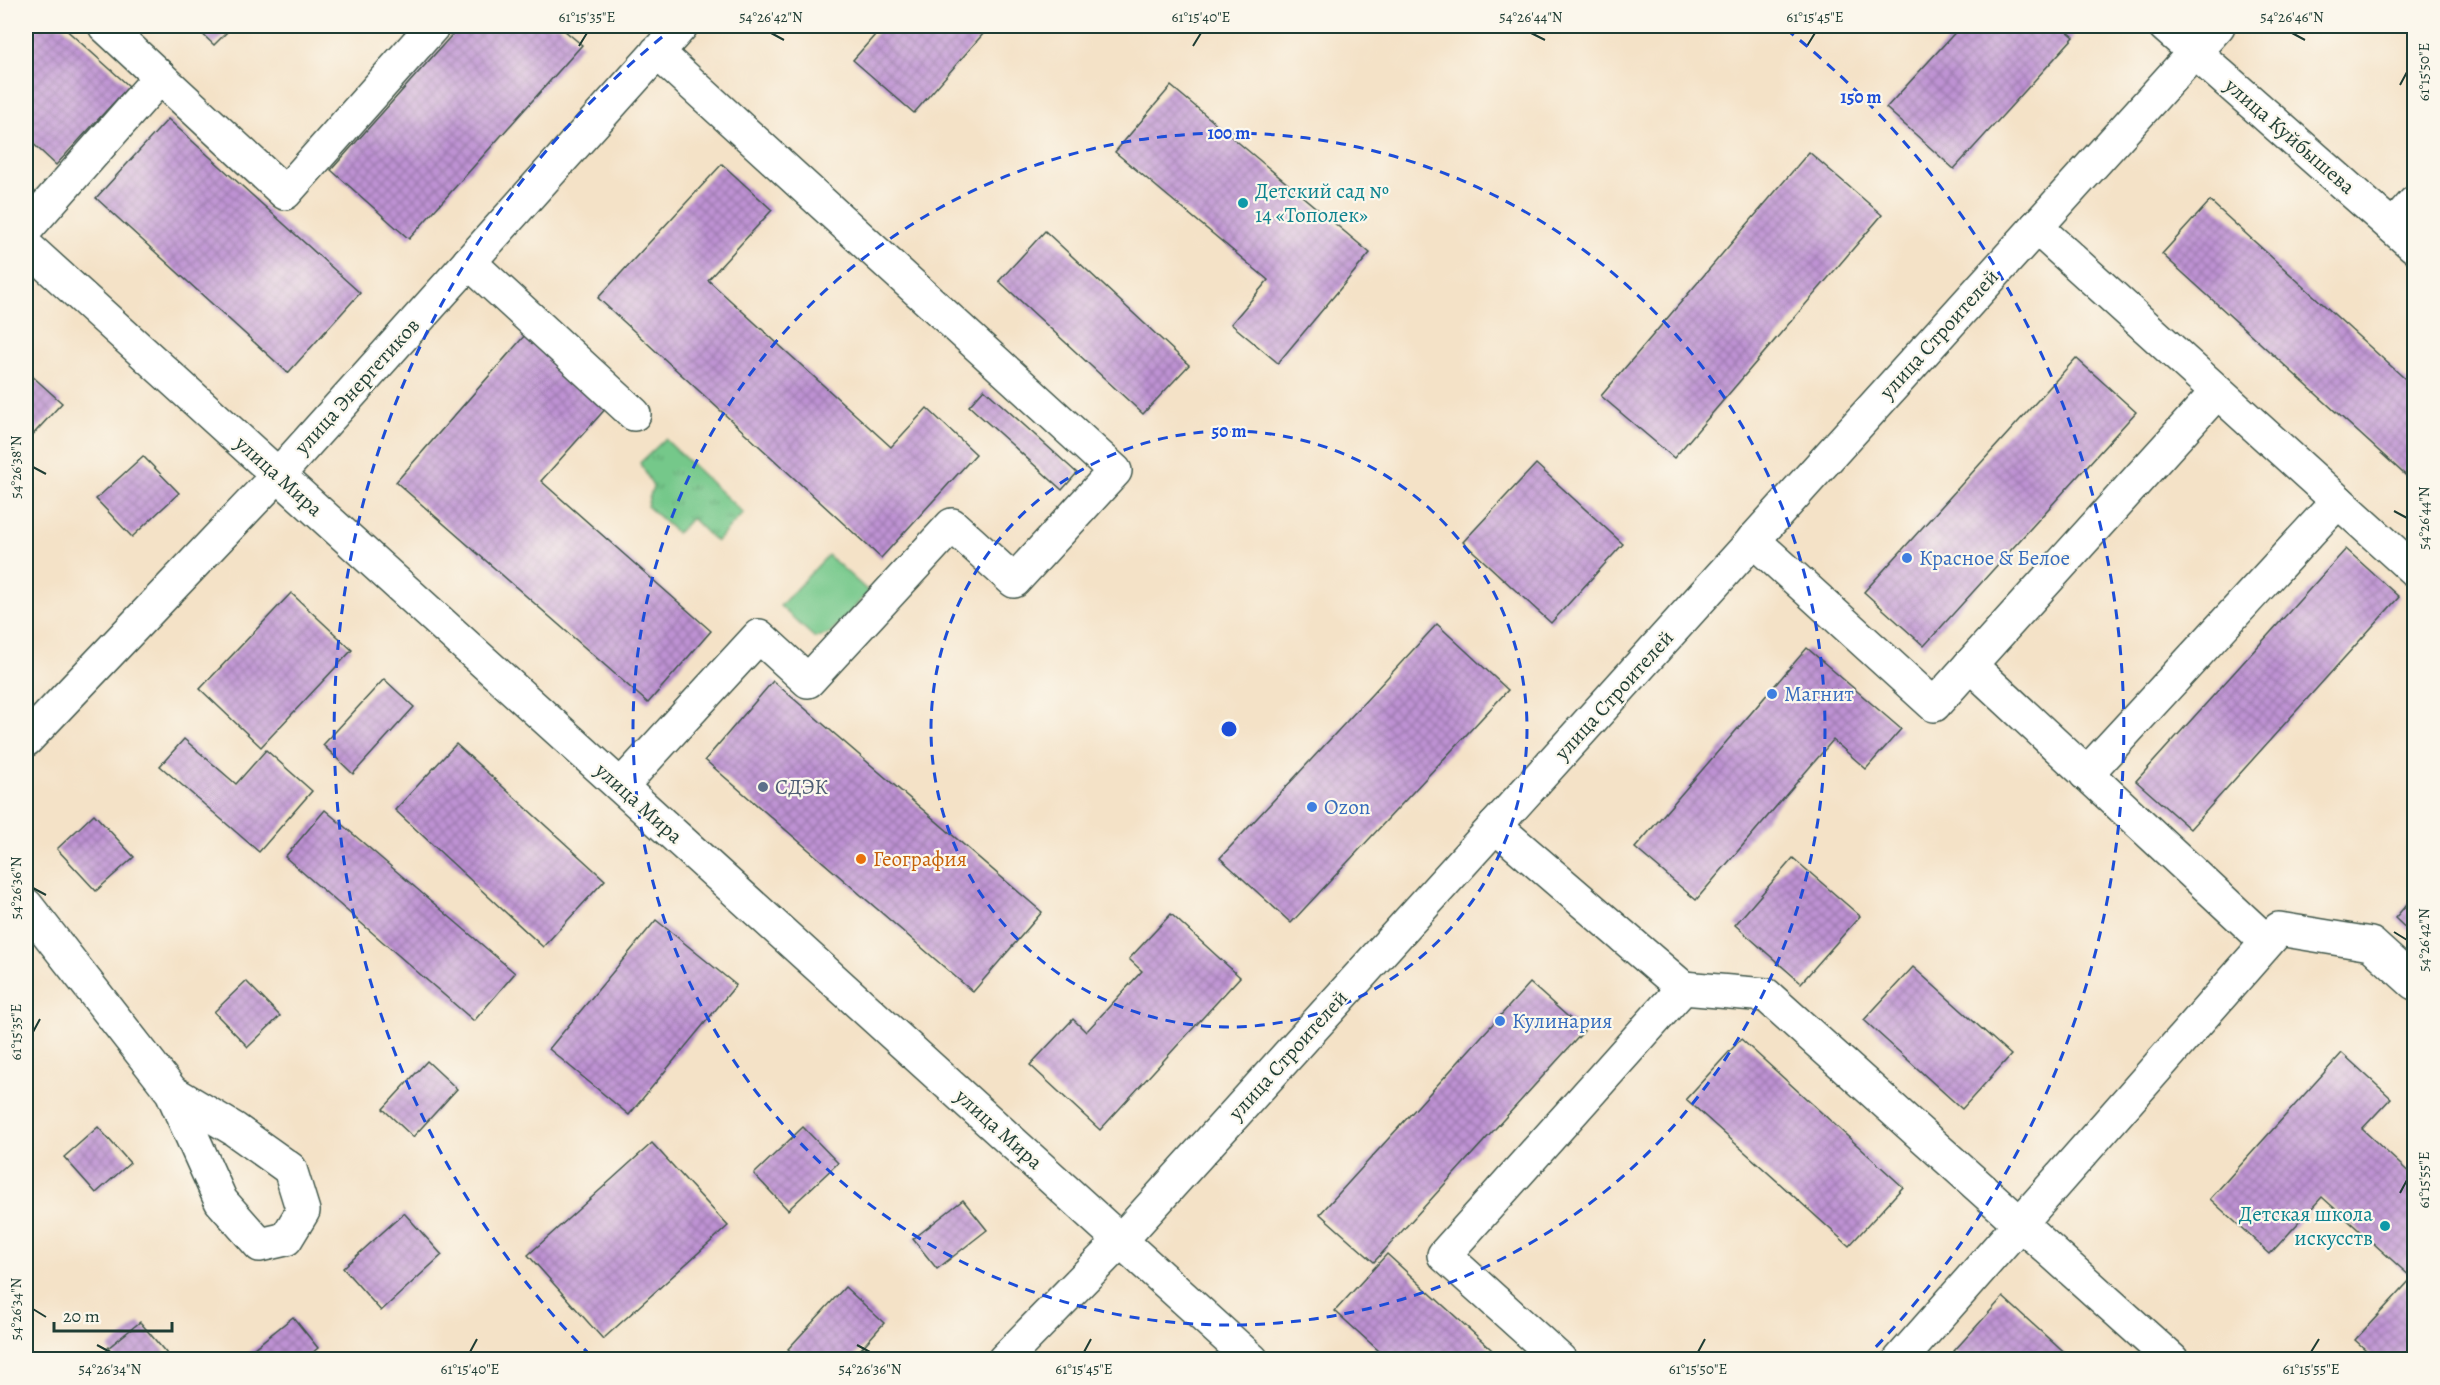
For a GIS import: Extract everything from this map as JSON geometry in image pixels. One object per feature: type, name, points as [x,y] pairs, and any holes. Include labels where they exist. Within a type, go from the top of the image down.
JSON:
[{"type":"street","points":[[105,26],[285,193],[433,26]]},
{"type":"street","name":"улица Энергетиков","points":[[29,731],[278,475],[681,26]]},
{"type":"street","name":"улица Куйбышева","points":[[2165,26],[2404,237]]},
{"type":"street","name":"улица Строителей","points":[[1004,1359],[1121,1240],[2218,26]]},
{"type":"street","points":[[621,786],[759,636],[808,681],[952,525],[1014,581],[1115,471],[657,52]]},
{"type":"street","points":[[26,229],[160,77]]},
{"type":"street","points":[[2404,237],[2415,202]]},
{"type":"street","points":[[2036,227],[2415,570]]},
{"type":"street","name":"улица Мира","points":[[26,246],[1252,1359]]},
{"type":"street","points":[[469,261],[634,414]]},
{"type":"street","points":[[1753,540],[1934,705],[2217,392]]},
{"type":"street","points":[[2086,774],[2338,501]]},
{"type":"street","points":[[1970,665],[2267,942]]},
{"type":"street","points":[[1496,826],[1683,988],[1766,995],[2172,1359]]},
{"type":"street","points":[[26,905],[172,1092],[220,1202],[260,1245],[285,1239],[303,1211],[290,1169],[234,1128],[172,1092]]},
{"type":"street","points":[[1900,1359],[2279,929],[2371,944],[2415,983]]},
{"type":"street","points":[[1560,1359],[1444,1255],[1683,988]]},
{"type":"green space","points":[[665,439],[743,513],[716,542],[692,518],[677,533],[647,506],[653,486],[640,463]]},
{"type":"green space","points":[[828,555],[869,592],[829,634],[815,638],[780,606]]},
{"type":"building","points":[[26,26],[62,26],[129,86],[56,165],[26,137]]},
{"type":"building","points":[[194,26],[233,26],[214,45]]},
{"type":"building","points":[[460,26],[559,26],[582,45],[409,239],[331,170]]},
{"type":"building","points":[[883,26],[990,26],[914,113],[853,60]]},
{"type":"building","points":[[1961,26],[2061,26],[2074,37],[1954,169],[1886,108]]},
{"type":"building","name":"Детский сад № 14 «Тополек»","points":[[1171,86],[1370,253],[1278,363],[1231,324],[1268,280],[1115,152]]},
{"type":"building","points":[[168,119],[360,293],[288,373],[96,198]]},
{"type":"building","points":[[1809,152],[1882,215],[1674,458],[1601,396]]},
{"type":"building","points":[[722,164],[772,210],[708,280],[891,447],[927,408],[976,454],[881,558],[598,298]]},
{"type":"building","points":[[2210,201],[2414,387],[2413,482],[2162,254]]},
{"type":"building","points":[[1045,231],[1189,365],[1143,414],[999,281]]},
{"type":"building","points":[[526,334],[608,406],[541,481],[711,631],[648,703],[396,482]]},
{"type":"building","points":[[2076,358],[2136,412],[1924,646],[1864,592]]},
{"type":"building","points":[[31,375],[62,403],[26,442],[26,381]]},
{"type":"building","points":[[984,389],[1077,473],[1062,490],[969,406]]},
{"type":"building","points":[[143,456],[179,493],[132,537],[96,499]]},
{"type":"building","points":[[1536,464],[1623,544],[1551,623],[1463,542]]},
{"type":"building","points":[[2346,549],[2399,597],[2190,829],[2136,781]]},
{"type":"building","points":[[291,593],[352,650],[261,747],[200,689]]},
{"type":"building","points":[[1437,624],[1508,690],[1291,923],[1220,858]]},
{"type":"building","points":[[1807,648],[1901,729],[1866,769],[1833,740],[1696,900],[1635,848]]},
{"type":"building","points":[[384,679],[414,707],[353,774],[323,745]]},
{"type":"building","points":[[773,681],[1042,912],[973,992],[705,760]]},
{"type":"building","points":[[184,739],[236,784],[266,750],[312,791],[259,852],[160,766]]},
{"type":"building","points":[[456,744],[605,880],[543,947],[395,810]]},
{"type":"building","points":[[325,810],[515,973],[474,1021],[285,857]]},
{"type":"building","points":[[94,814],[134,857],[96,891],[57,849]]},
{"type":"building","points":[[1793,858],[1860,916],[1801,983],[1735,925]]},
{"type":"building","points":[[2414,896],[2414,936],[2395,918]]},
{"type":"building","points":[[1171,914],[1240,977],[1100,1130],[1030,1065],[1073,1019],[1086,1032],[1142,971],[1129,959]]},
{"type":"building","points":[[656,920],[736,985],[629,1115],[549,1049]]},
{"type":"building","points":[[1913,967],[2011,1055],[1962,1109],[1864,1020]]},
{"type":"building","points":[[246,981],[280,1016],[248,1047],[214,1012]]},
{"type":"building","points":[[1530,983],[1584,1031],[1374,1262],[1320,1214]]},
{"type":"building","points":[[1741,1039],[1903,1187],[1849,1246],[1686,1099]]},
{"type":"building","name":"Детская школа искусств","points":[[2342,1053],[2391,1098],[2362,1129],[2414,1177],[2414,1360],[2377,1360],[2355,1340],[2412,1278],[2322,1197],[2270,1254],[2210,1199]]},
{"type":"building","points":[[427,1061],[457,1089],[413,1137],[383,1109]]},
{"type":"building","points":[[98,1127],[130,1163],[96,1193],[64,1157]]},
{"type":"building","points":[[803,1127],[838,1163],[788,1210],[754,1174]]},
{"type":"building","points":[[652,1143],[728,1226],[603,1339],[528,1255]]},
{"type":"building","points":[[963,1200],[987,1230],[937,1269],[913,1239]]},
{"type":"building","points":[[404,1213],[442,1255],[381,1311],[343,1268]]},
{"type":"building","points":[[1387,1254],[1503,1360],[1389,1360],[1335,1311]]},
{"type":"building","points":[[845,1287],[884,1323],[851,1360],[800,1360],[788,1349]]},
{"type":"building","points":[[2003,1297],[2072,1360],[1963,1360],[1954,1351]]},
{"type":"building","points":[[293,1317],[318,1348],[304,1360],[245,1360],[243,1357]]},
{"type":"building","points":[[140,1322],[167,1354],[160,1360],[117,1360],[108,1348]]},
{"type":"place","name":"Детский сад № 14 «Тополек»","points":[[1243,203]]},
{"type":"place","name":"Красное & Белое","points":[[1907,558]]},
{"type":"place","name":"Магнит","points":[[1772,694]]},
{"type":"place","name":"СДЭК","points":[[763,787]]},
{"type":"place","name":"Ozon","points":[[1312,807]]},
{"type":"place","name":"География","points":[[861,859]]},
{"type":"place","name":"Кулинария","points":[[1500,1021]]},
{"type":"place","name":"Детская школа искусств","points":[[2385,1226]]}]
